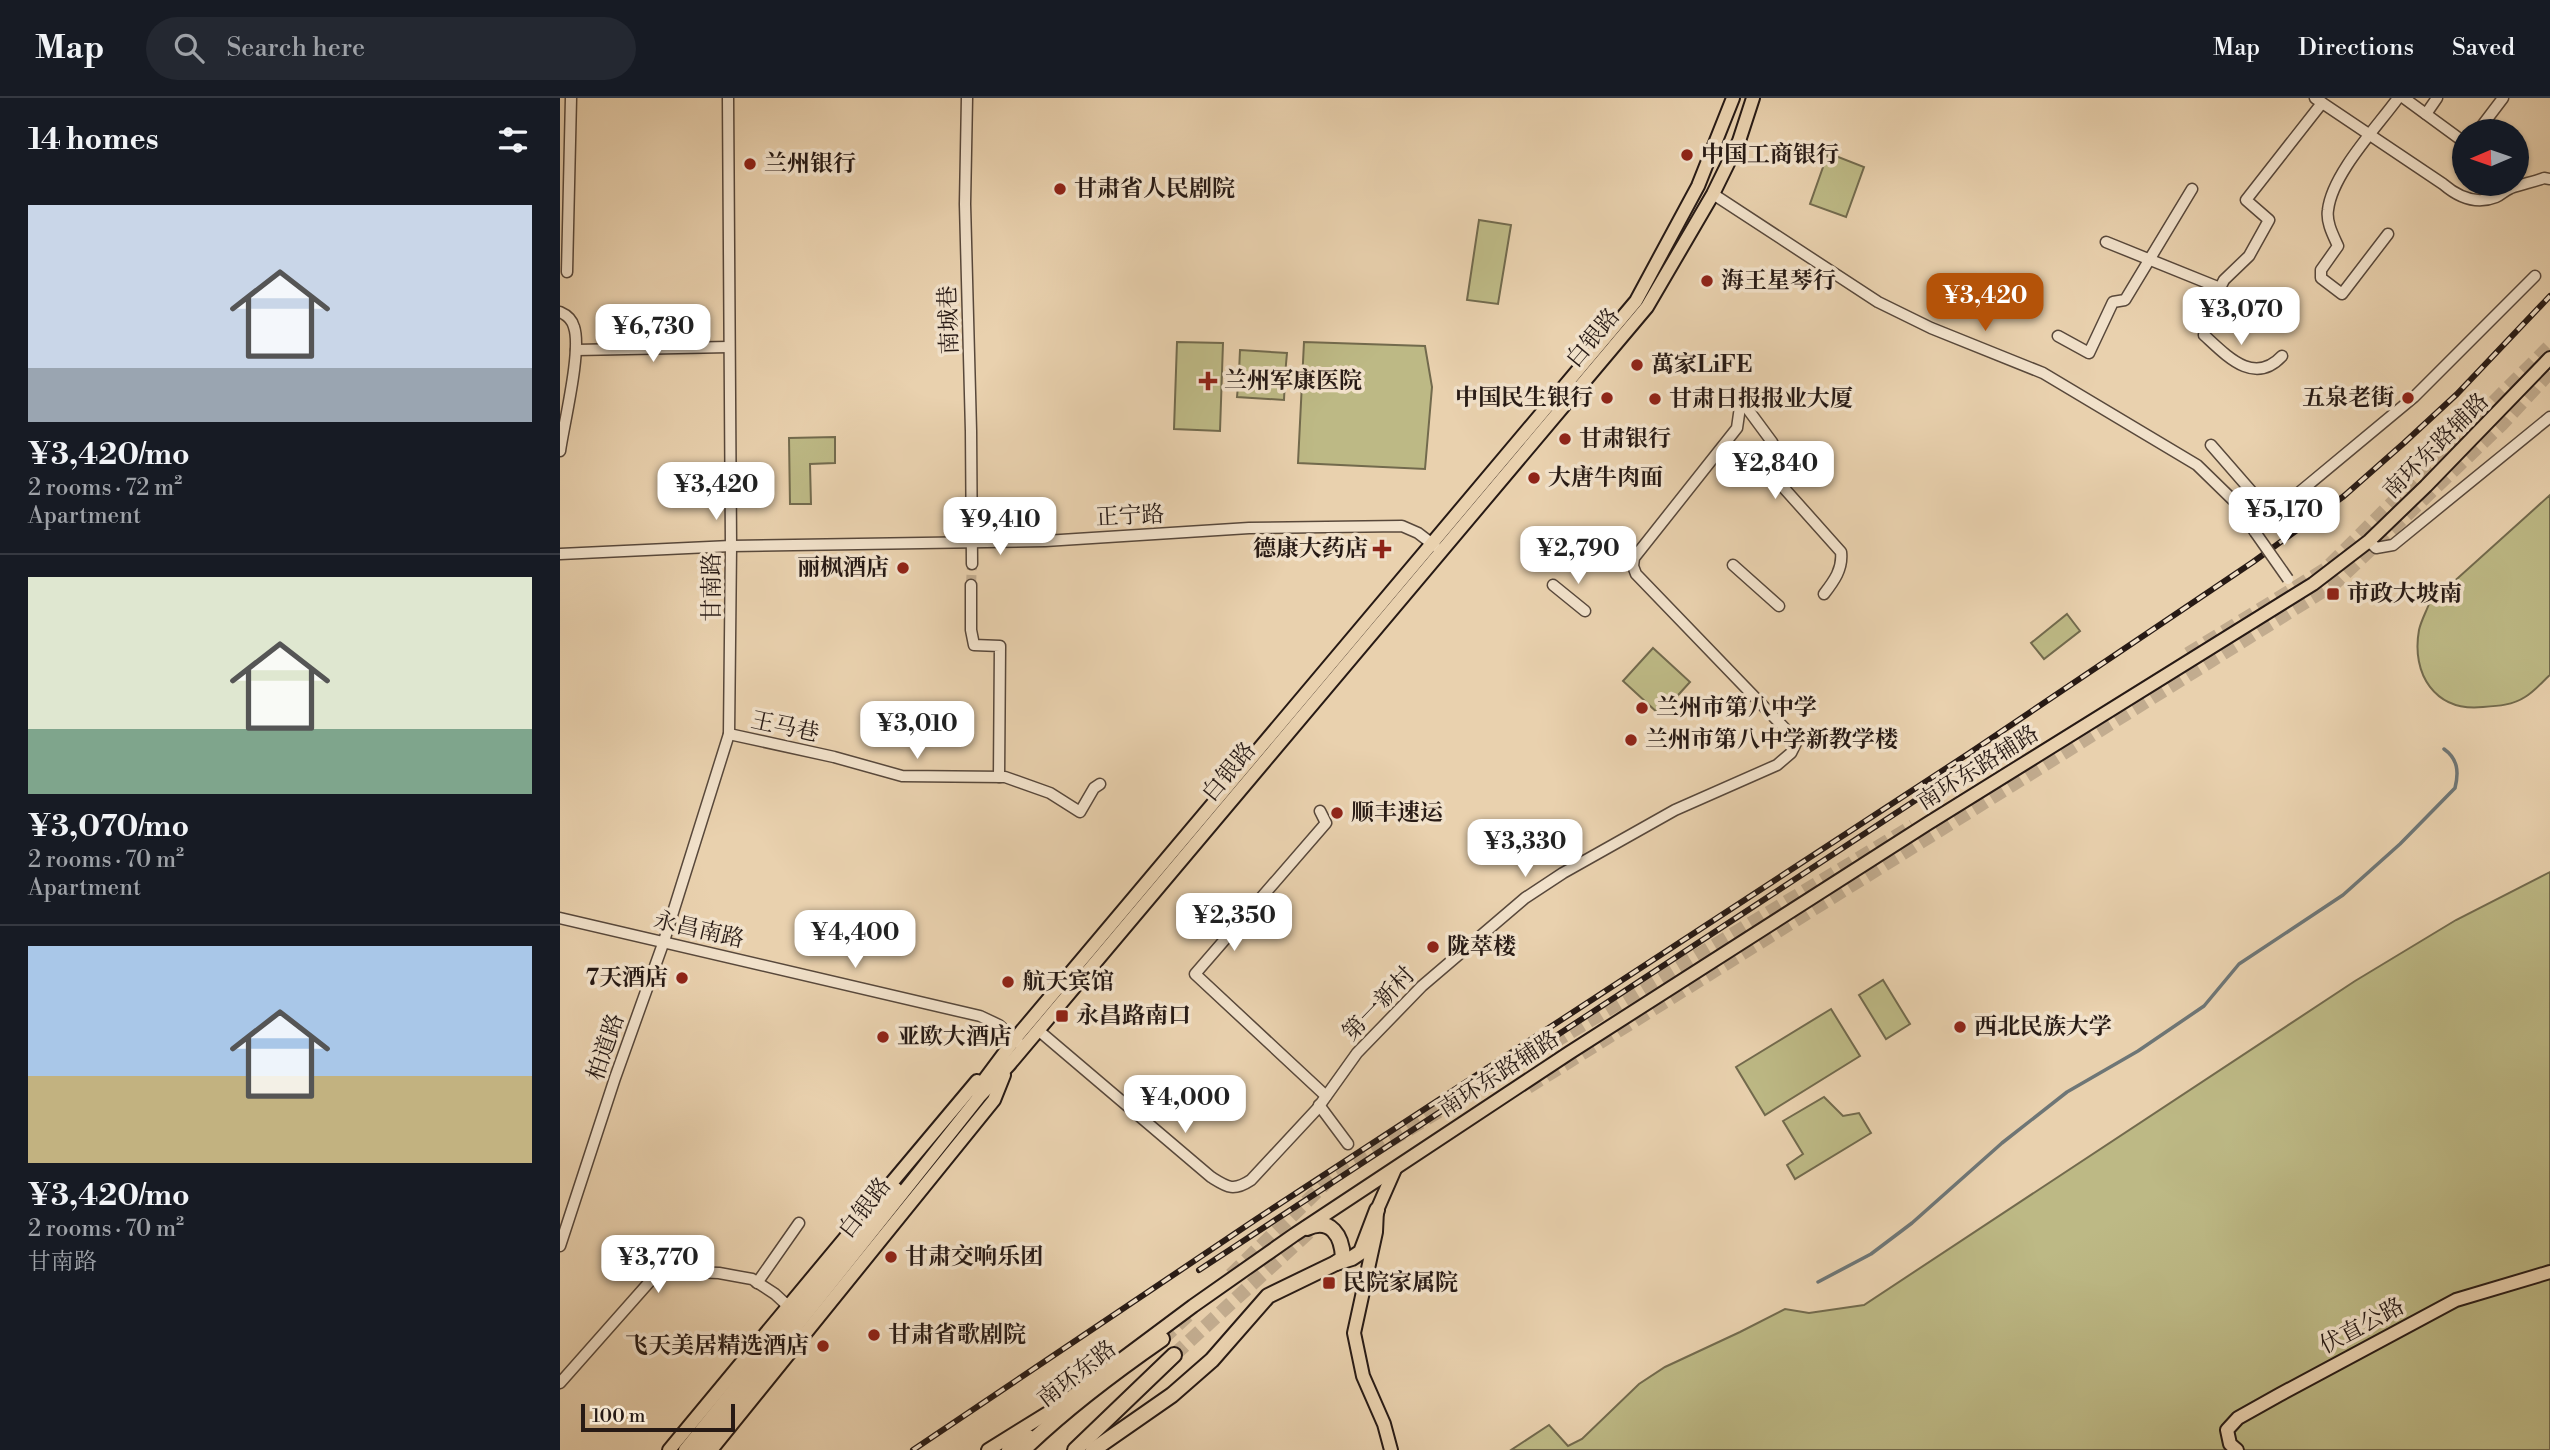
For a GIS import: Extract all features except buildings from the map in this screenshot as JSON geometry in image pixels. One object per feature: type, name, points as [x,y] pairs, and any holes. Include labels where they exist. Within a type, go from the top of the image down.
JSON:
[{"type":"highway","points":[[1093,1450],[1172,1395],[1219,1352],[1268,1296],[1361,1252],[1377,1210]]},
{"type":"highway","points":[[1307,1228],[1317,1223],[1326,1225],[1337,1233],[1343,1258],[1336,1263]]},
{"type":"highway","name":"南环东路","points":[[1023,1450],[1056,1418],[1105,1378],[1162,1339]]},
{"type":"highway","points":[[1075,1450],[1174,1355]]},
{"type":"highway","points":[[1006,1445],[1056,1418]]},
{"type":"main road","name":"白银路","points":[[1019,1043],[1038,1030],[1438,548],[1636,301],[1698,186],[1733,98]]},
{"type":"main road","name":"白银路","points":[[685,1450],[1019,1043],[1438,548],[1647,307],[1713,194],[1739,141],[1752,98]]},
{"type":"main road","name":"南环东路辅路","points":[[1006,1445],[1193,1306],[1598,1034],[2314,584],[2369,541],[2549,359]]},
{"type":"main road","points":[[669,1450],[972,1087],[1004,1062]]},
{"type":"main road","points":[[711,1450],[994,1100],[1004,1062]]},
{"type":"main road","name":"白银路","points":[[698,1450],[976,1096]]},
{"type":"main road","points":[[1391,1450],[1384,1424],[1363,1376],[1354,1332],[1376,1232],[1377,1210],[1395,1168]]},
{"type":"main road","name":"伏直公路","points":[[2237,1450],[2230,1444],[2227,1430],[2238,1419],[2279,1395],[2456,1300],[2550,1272]]},
{"type":"main road","points":[[978,1450],[992,1442],[1006,1445]]},
{"type":"main road","points":[[988,1450],[1006,1445]]},
{"type":"street","points":[[567,272],[571,98]]},
{"type":"street","name":"甘南路","points":[[664,941],[729,734],[731,546],[728,98]]},
{"type":"street","name":"南城巷","points":[[967,98],[965,204],[971,564]]},
{"type":"street","points":[[2388,234],[2342,294],[2321,278],[2321,270],[2338,246],[2328,222],[2328,209],[2341,173],[2398,98]]},
{"type":"street","points":[[2404,98],[2452,133]]},
{"type":"street","points":[[2426,114],[2437,98]]},
{"type":"street","points":[[2487,119],[2503,98]]},
{"type":"street","points":[[2282,356],[2273,366],[2262,369],[2245,367],[2229,358],[2204,335],[2213,302],[2224,280],[2249,256],[2269,220],[2246,200],[2319,100],[2454,194],[2467,199],[2482,201],[2496,197],[2508,189],[2544,178],[2550,179]]},
{"type":"street","points":[[2059,336],[2089,353],[2113,302],[2125,300],[2192,189]]},
{"type":"street","points":[[1713,194],[1878,302],[1931,328],[2043,373],[2197,466],[2235,502],[2297,593]]},
{"type":"street","points":[[2106,242],[2220,288]]},
{"type":"street","points":[[2211,445],[2272,515],[2414,397],[2535,276]]},
{"type":"street","points":[[560,312],[568,316],[575,327],[576,350],[564,395],[560,451]]},
{"type":"street","points":[[576,350],[729,347]]},
{"type":"street","name":"第一新村","points":[[1038,1030],[1211,1177],[1227,1188],[1243,1186],[1323,1101],[1357,1053],[1422,986],[1525,898],[1563,873],[1675,810],[1777,765],[1791,753],[1797,741],[1636,574],[1633,566],[1634,558],[1737,428],[1741,400],[1772,442],[1778,455],[1775,478],[1841,552],[1842,562],[1835,580],[1824,594]]},
{"type":"street","points":[[2369,541],[2376,548],[2393,545],[2550,417]]},
{"type":"street","name":"正宁路","points":[[560,554],[731,546],[1045,541],[1249,528],[1402,526],[1418,533],[1438,548]]},
{"type":"street","points":[[1733,565],[1779,606]]},
{"type":"street","points":[[971,585],[971,630],[974,645],[1000,646],[999,777]]},
{"type":"street","points":[[1553,585],[1585,611]]},
{"type":"street","name":"王马巷","points":[[729,734],[834,757],[902,776],[999,777],[1050,793],[1080,812],[1094,788],[1100,784]]},
{"type":"street","points":[[1320,811],[1326,823],[1195,974],[1323,1101],[1348,1144]]},
{"type":"street","name":"永昌南路","points":[[560,918],[980,1016],[999,1026],[1019,1043]]},
{"type":"street","name":"柏道路","points":[[561,1240],[664,941]]},
{"type":"street","points":[[757,1283],[799,1223]]},
{"type":"street","points":[[560,1384],[652,1279],[665,1271],[719,1273],[751,1279],[788,1306]]},
{"type":"shaded area","points":[[1828,153],[1864,167],[1846,217],[1810,204]]},
{"type":"shaded area","points":[[1479,220],[1511,225],[1498,304],[1467,300]]},
{"type":"shaded area","points":[[1177,342],[1223,343],[1220,431],[1174,429]]},
{"type":"shaded area","points":[[1304,342],[1425,346],[1432,387],[1425,469],[1298,463]]},
{"type":"shaded area","points":[[1240,350],[1287,353],[1285,375],[1239,372]]},
{"type":"shaded area","points":[[1239,375],[1285,378],[1284,400],[1237,397]]},
{"type":"shaded area","points":[[835,437],[835,463],[810,464],[811,504],[790,504],[789,438]]},
{"type":"shaded area","points":[[2550,495],[2550,675],[2520,700],[2500,706],[2466,707],[2452,703],[2430,687],[2419,661],[2419,630],[2429,604]]},
{"type":"shaded area","points":[[2067,614],[2080,631],[2044,659],[2031,643]]},
{"type":"shaded area","points":[[1653,648],[1690,682],[1660,715],[1623,681]]},
{"type":"shaded area","points":[[2550,872],[2550,1450],[1511,1450],[1549,1425],[1568,1446],[1582,1439],[1639,1384],[1665,1367],[1785,1309],[1809,1313],[1864,1305],[2355,981],[2456,920]]},
{"type":"shaded area","points":[[1883,980],[1910,1024],[1886,1039],[1859,995]]},
{"type":"shaded area","points":[[1831,1009],[1860,1056],[1765,1115],[1736,1067]]},
{"type":"shaded area","points":[[1824,1097],[1843,1116],[1859,1113],[1871,1133],[1795,1179],[1787,1165],[1803,1154],[1783,1121]]},
{"type":"waterway","points":[[1818,1282],[1871,1254],[1912,1223],[2002,1143],[2067,1092],[2138,1051],[2204,1006],[2239,964],[2343,895],[2400,844],[2455,788],[2456,766],[2444,749]]},
{"type":"tunnel","points":[[2188,654],[2326,569],[2550,346]]},
{"type":"tunnel","points":[[1528,1087],[2334,584],[2501,425],[2550,372]]},
{"type":"tunnel","points":[[971,585],[972,564]]},
{"type":"tunnel","points":[[1231,1275],[1336,1173],[1913,826]]},
{"type":"tunnel","points":[[1174,1355],[1320,1222]]},
{"type":"tunnel","points":[[1162,1339],[1188,1315]]},
{"type":"railway","points":[[913,1450],[1255,1220],[1968,754],[2253,562],[2344,496],[2404,443],[2457,394],[2550,296]]},
{"type":"railway","points":[[1199,1270],[1922,796]]},
{"type":"place","name":"中国工商银行","points":[[1687,155]]},
{"type":"place","name":"兰州银行","points":[[750,164]]},
{"type":"place","name":"甘肃省人民剧院","points":[[1060,189]]},
{"type":"place","name":"海王星琴行","points":[[1707,281]]},
{"type":"place","name":"萬家LiFE","points":[[1637,365]]},
{"type":"place","name":"兰州军康医院","points":[[1208,381]]},
{"type":"place","name":"中国民生银行","points":[[1607,398]]},
{"type":"place","name":"五泉老街","points":[[2408,398]]},
{"type":"place","name":"甘肃日报报业大厦","points":[[1655,399]]},
{"type":"place","name":"甘肃银行","points":[[1565,439]]},
{"type":"place","name":"大唐牛肉面","points":[[1534,478]]},
{"type":"place","name":"德康大药店","points":[[1382,549]]},
{"type":"place","name":"丽枫酒店","points":[[903,568]]},
{"type":"place","name":"市政大坡南","points":[[2333,594]]},
{"type":"place","name":"兰州市第八中学","points":[[1642,708]]},
{"type":"place","name":"兰州市第八中学新教学楼","points":[[1631,740]]},
{"type":"place","name":"顺丰速运","points":[[1337,813]]},
{"type":"place","name":"陇萃楼","points":[[1433,947]]},
{"type":"place","name":"7天酒店","points":[[682,978]]},
{"type":"place","name":"航天宾馆","points":[[1008,982]]},
{"type":"place","name":"永昌路南口","points":[[1062,1016]]},
{"type":"place","name":"西北民族大学","points":[[1960,1027]]},
{"type":"place","name":"亚欧大酒店","points":[[883,1037]]},
{"type":"place","name":"甘肃交响乐团","points":[[891,1257]]},
{"type":"place","name":"民院家属院","points":[[1329,1283]]},
{"type":"place","name":"甘肃省歌剧院","points":[[874,1335]]},
{"type":"place","name":"飞天美居精选酒店","points":[[823,1346]]}]
